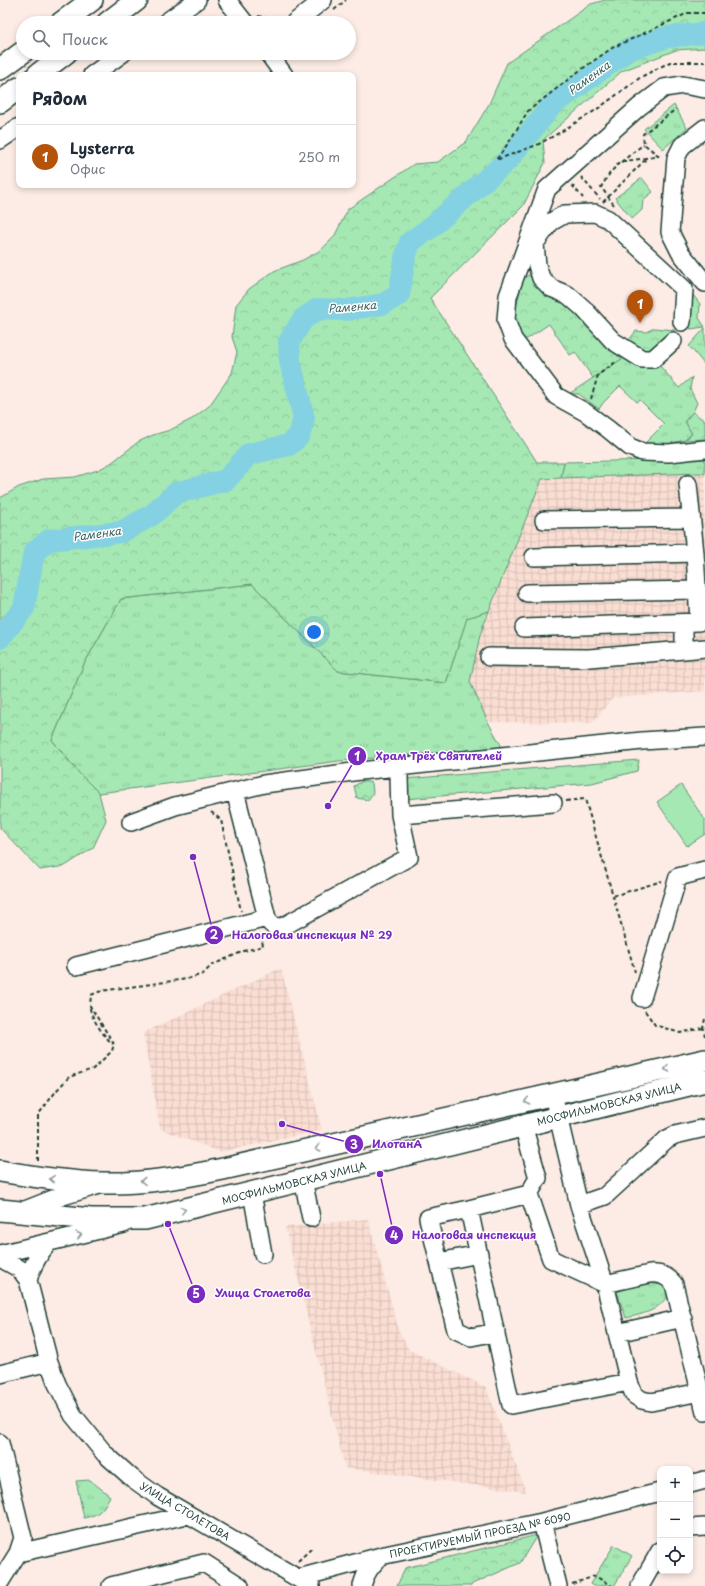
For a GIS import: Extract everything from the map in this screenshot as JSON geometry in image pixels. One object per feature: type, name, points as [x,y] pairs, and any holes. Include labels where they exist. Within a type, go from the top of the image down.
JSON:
[{"type":"main road","points":[[70,16],[92,0]]},
{"type":"main road","points":[[116,16],[137,0]]},
{"type":"main road","points":[[0,70],[16,57]]},
{"type":"main road","points":[[41,72],[57,60]]},
{"type":"main road","points":[[0,102],[16,90]]},
{"type":"main road","name":"МОСФИЛЬМОВСКАЯ УЛИЦА","points":[[105,1183],[185,1177],[705,1060]]},
{"type":"main road","name":"МОСФИЛЬМОВСКАЯ УЛИЦА","points":[[145,1219],[705,1081]]},
{"type":"main road","points":[[0,1171],[47,1179],[105,1183]]},
{"type":"main road","points":[[10,1211],[91,1219],[145,1219]]},
{"type":"street","points":[[175,16],[197,0]]},
{"type":"street","points":[[227,0],[247,16]]},
{"type":"street","points":[[295,16],[323,0]]},
{"type":"street","points":[[96,72],[113,60]]},
{"type":"street","points":[[273,60],[282,72]]},
{"type":"street","points":[[705,89],[683,85],[664,88],[547,188],[534,236],[508,296],[506,320],[513,339],[556,396],[585,412],[608,428],[630,447],[642,452],[669,453],[705,449]]},
{"type":"street","points":[[705,128],[682,146],[676,158],[670,232],[680,252],[705,283]]},
{"type":"street","points":[[0,140],[16,129]]},
{"type":"street","points":[[534,236],[551,222],[565,214],[595,213],[608,219],[684,289],[682,322]]},
{"type":"street","points":[[534,236],[536,265],[541,278],[551,288],[568,295],[583,308],[613,341],[642,359],[653,359],[673,341]]},
{"type":"street","points":[[684,650],[696,622],[698,590],[688,484]]},
{"type":"street","points":[[544,520],[691,518]]},
{"type":"street","points":[[534,557],[695,553]]},
{"type":"street","points":[[527,593],[698,590]]},
{"type":"street","points":[[524,628],[696,622]]},
{"type":"street","points":[[489,657],[588,658],[705,648]]},
{"type":"street","points":[[131,822],[175,806],[264,784],[642,741],[705,737]]},
{"type":"street","points":[[76,966],[256,921],[276,927],[284,926],[409,857],[400,815],[399,776],[395,768]]},
{"type":"street","points":[[235,791],[256,921]]},
{"type":"street","points":[[400,815],[553,803]]},
{"type":"street","points":[[642,998],[678,877],[705,870]]},
{"type":"street","points":[[529,1194],[551,1259],[605,1284],[650,1274],[664,1275],[674,1284],[704,1404],[651,1402],[642,1400],[634,1395],[628,1382],[605,1284],[580,1205],[553,1095]]},
{"type":"street","points":[[452,1118],[461,1120],[466,1127],[465,1136],[457,1142]]},
{"type":"street","points":[[496,1332],[471,1337],[456,1330],[428,1218],[529,1194],[538,1178],[523,1125]]},
{"type":"street","points":[[580,1205],[605,1196],[667,1139],[675,1135],[705,1128]]},
{"type":"street","points":[[303,1180],[311,1218]]},
{"type":"street","name":"МОСФИЛЬМОВСКАЯ УЛИЦА","points":[[0,1220],[10,1211],[105,1183]]},
{"type":"street","points":[[252,1193],[263,1254]]},
{"type":"street","points":[[470,1209],[511,1404],[628,1382]]},
{"type":"street","name":"МОСФИЛЬМОВСКАЯ УЛИЦА","points":[[0,1254],[145,1219]]},
{"type":"street","points":[[28,1280],[32,1266],[48,1243]]},
{"type":"street","points":[[439,1262],[479,1254]]},
{"type":"street","name":"УЛИЦА СТОЛЕТОВА","points":[[0,1258],[20,1269],[28,1280],[49,1362],[57,1384],[73,1415],[105,1454],[132,1478],[157,1496],[305,1582]]},
{"type":"street","points":[[617,1333],[683,1318]]},
{"type":"street","points":[[0,1374],[49,1362]]},
{"type":"street","points":[[0,1443],[24,1538],[18,1553],[0,1582]]},
{"type":"street","points":[[693,1483],[705,1480]]},
{"type":"street","name":"ПРОЕКТИРУЕМЫЙ ПРОЕЗД № 6090","points":[[305,1582],[380,1557],[542,1522],[657,1493]]},
{"type":"street","points":[[18,1553],[188,1515]]},
{"type":"street","points":[[542,1522],[558,1586]]},
{"type":"street","points":[[693,1528],[705,1527]]},
{"type":"street","points":[[640,1586],[657,1556]]},
{"type":"street","points":[[362,1586],[364,1576],[369,1568],[380,1557]]},
{"type":"street","points":[[111,1586],[204,1564],[240,1586]]},
{"type":"path","points":[[705,13],[688,13],[612,48],[528,111],[496,160],[537,144],[559,132],[596,110],[641,77],[670,62],[705,62]]},
{"type":"path","points":[[659,156],[644,144],[643,134],[676,109]]},
{"type":"path","points":[[618,209],[601,187],[610,173],[620,162],[644,144]]},
{"type":"path","points":[[620,162],[659,156],[682,146]]},
{"type":"path","points":[[578,174],[602,202],[608,198],[647,158]]},
{"type":"path","points":[[569,181],[595,213]]},
{"type":"path","points":[[585,412],[592,397],[598,375],[623,358],[627,350]]},
{"type":"path","points":[[553,803],[585,799],[646,1014],[655,1025],[680,1033],[703,1028]]},
{"type":"path","points":[[38,1168],[38,1115],[69,1077],[93,1069],[112,1051],[114,1044],[90,1006],[91,995],[101,991],[186,979],[204,974],[212,965],[244,951],[263,946],[256,921],[221,820],[198,800]]},
{"type":"path","points":[[613,896],[678,877]]},
{"type":"path","points":[[705,1019],[703,1028],[705,1036]]},
{"type":"path","points":[[565,1586],[595,1576],[612,1586]]},
{"type":"path","points":[[604,1586],[606,1582]]},
{"type":"shaded area","points":[[705,474],[705,691],[613,698],[592,723],[488,722],[470,682],[480,635],[542,479]]},
{"type":"shaded area","points":[[281,968],[322,1130],[221,1152],[160,1129],[143,1033]]},
{"type":"shaded area","points":[[368,1219],[399,1331],[409,1350],[486,1387],[526,1492],[345,1468],[285,1227]]},
{"type":"green space","points":[[605,0],[705,0],[705,48],[676,50],[622,71],[543,140],[545,163],[523,206],[430,298],[537,462],[564,462],[561,478],[542,479],[489,611],[467,618],[446,683],[338,671],[252,584],[121,599],[84,664],[52,740],[78,772],[99,793],[106,820],[93,848],[65,866],[40,870],[0,828],[0,498],[19,487],[43,479],[75,477],[98,470],[111,463],[138,442],[153,435],[170,430],[192,419],[209,406],[232,373],[237,352],[232,337],[236,305],[249,289],[274,271],[303,260],[321,250],[334,237],[348,209],[414,164],[438,162],[466,142],[489,104],[507,63],[591,4]]},
{"type":"green space","points":[[674,105],[687,128],[663,149],[644,129]]},
{"type":"green space","points":[[642,178],[653,192],[643,200],[642,210],[632,219],[615,198]]},
{"type":"green space","points":[[529,275],[534,281],[563,298],[623,358],[593,378],[575,352],[570,355],[549,324],[527,339],[519,339],[513,320],[523,278]]},
{"type":"green space","points":[[693,295],[700,304],[699,318],[705,327],[690,329]]},
{"type":"green space","points":[[654,328],[675,330],[659,347],[649,352],[638,350],[629,340],[636,331],[646,332]]},
{"type":"green space","points":[[705,328],[705,365],[689,346]]},
{"type":"green space","points":[[623,358],[641,367],[660,366],[679,388],[692,377],[690,389],[697,403],[693,412],[685,421],[692,434],[685,440],[648,448],[639,447],[641,441],[644,444],[664,424],[640,400],[637,402],[620,386],[599,409],[579,394],[569,394]]},
{"type":"green space","points":[[693,412],[705,421],[705,439],[685,440],[692,434],[685,421]]},
{"type":"green space","points":[[705,459],[705,474],[561,478],[564,462]]},
{"type":"green space","points":[[252,584],[338,671],[446,683],[467,617],[489,611],[480,635],[470,682],[488,722],[502,747],[339,761],[99,793],[78,772],[52,740],[84,664],[121,599]]},
{"type":"green space","points":[[639,760],[637,771],[592,783],[405,799],[404,779]]},
{"type":"green space","points":[[363,781],[372,783],[373,793],[368,800],[357,798],[354,786]]},
{"type":"green space","points":[[681,785],[705,820],[705,834],[687,846],[657,802]]},
{"type":"green space","points":[[643,1282],[662,1285],[671,1291],[662,1303],[652,1310],[626,1318],[617,1292]]},
{"type":"green space","points":[[90,1480],[110,1496],[100,1511],[84,1518],[76,1481]]},
{"type":"green space","points":[[537,1535],[520,1563],[472,1584],[471,1586],[397,1586],[405,1568]]},
{"type":"green space","points":[[614,1545],[632,1556],[614,1586],[593,1586],[590,1584]]},
{"type":"waterway","name":"Раменка","points":[[0,638],[24,608],[34,552],[49,540],[121,532],[152,515],[176,493],[226,480],[249,454],[289,445],[299,436],[304,418],[290,361],[289,342],[303,319],[318,309],[346,310],[383,304],[399,295],[405,258],[410,242],[429,229],[507,161],[552,105],[628,50],[667,37],[705,33]]},
{"type":"place","name":"Lysterra","points":[[640,323]]},
{"type":"place","name":"Храм Трёх Святителей","points":[[328,806]]},
{"type":"place","name":"Налоговая инспекция № 29","points":[[193,857]]},
{"type":"place","name":"ИлотанА","points":[[282,1124]]},
{"type":"place","name":"Налоговая инспекция","points":[[380,1174]]},
{"type":"place","name":"Улица Столетова","points":[[168,1224]]}]
